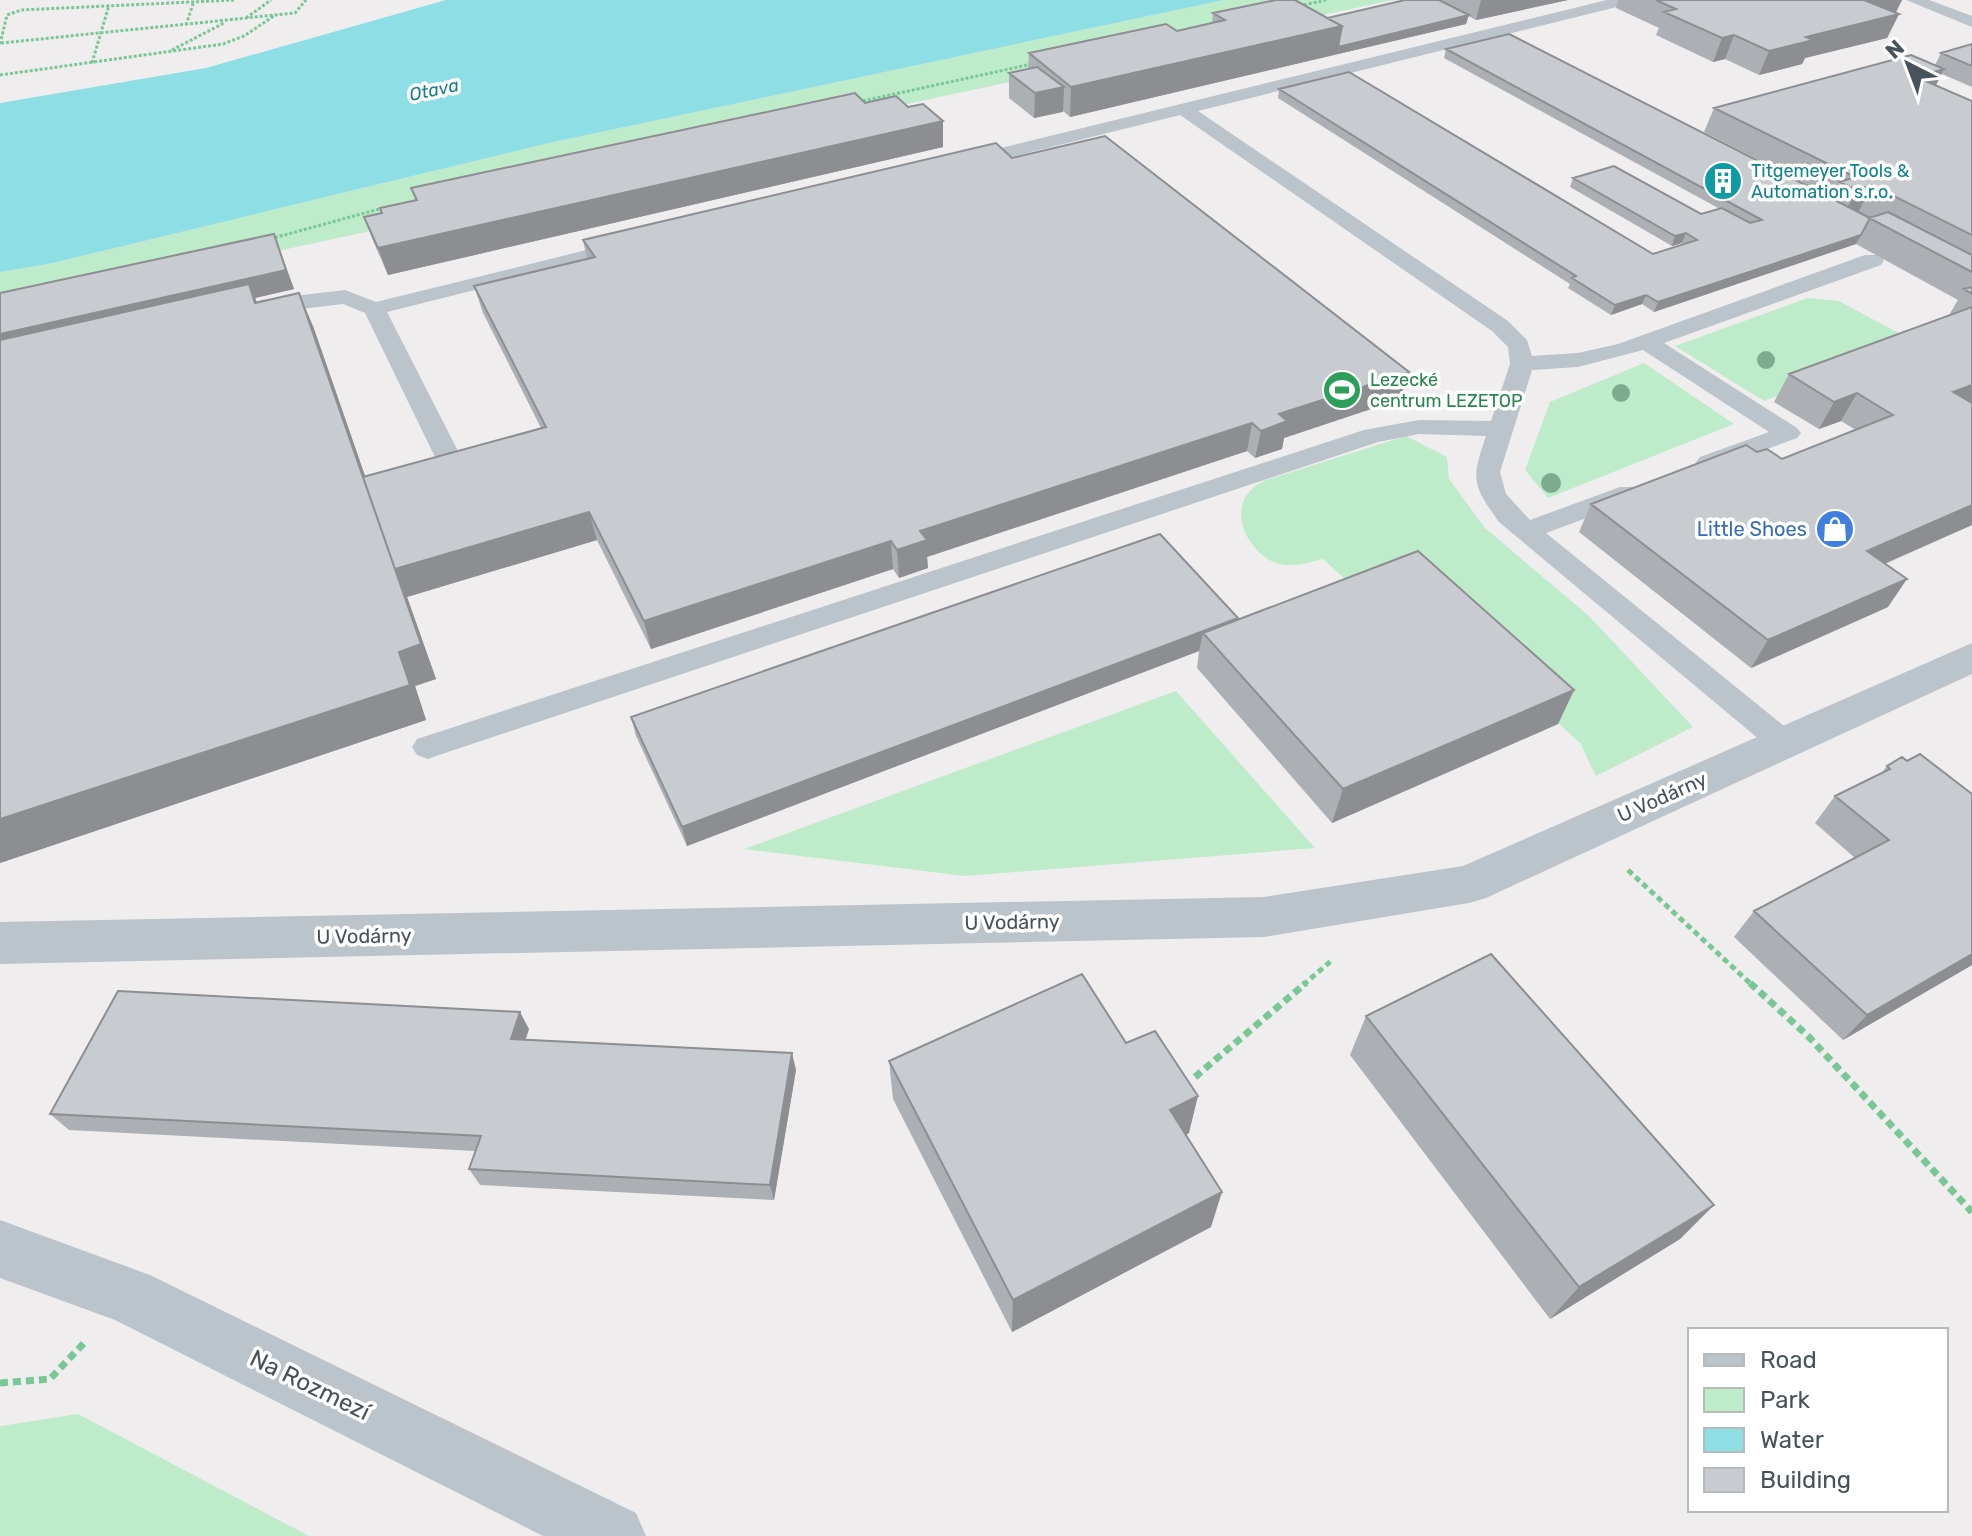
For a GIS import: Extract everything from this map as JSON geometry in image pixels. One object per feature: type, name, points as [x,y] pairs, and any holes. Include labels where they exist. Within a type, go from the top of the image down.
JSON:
[{"type":"street","name":"U Vodárny","points":[[0,943],[1264,917],[1469,884],[1783,742],[1966,666]]},
{"type":"street","name":"Na Rozmezí","points":[[0,1249],[129,1296],[613,1536]]},
{"type":"lane","points":[[941,168],[1627,0]]},
{"type":"lane","points":[[1914,0],[1972,22]]},
{"type":"lane","points":[[1183,109],[1500,326],[1519,345],[1522,364],[1487,472],[1493,495],[1508,516],[1783,742]]},
{"type":"lane","points":[[233,314],[280,303],[345,297],[374,309],[651,239]]},
{"type":"lane","points":[[1522,364],[1578,360],[1645,341],[1873,260]]},
{"type":"lane","points":[[374,309],[447,455]]},
{"type":"lane","points":[[1645,341],[1788,433],[1686,471]]},
{"type":"lane","points":[[428,747],[1373,435],[1419,427],[1500,429]]},
{"type":"lane","points":[[1526,531],[1657,482]]},
{"type":"path","points":[[234,0],[12,12],[7,15],[0,44],[295,13],[306,0]]},
{"type":"path","points":[[245,19],[271,0]]},
{"type":"path","points":[[1297,6],[1326,0]]},
{"type":"path","points":[[186,25],[194,1]]},
{"type":"path","points":[[92,63],[109,5]]},
{"type":"path","points":[[0,75],[223,44],[244,36],[275,15]]},
{"type":"path","points":[[168,52],[229,20]]},
{"type":"path","points":[[856,103],[1040,62]]},
{"type":"path","points":[[268,240],[396,205]]},
{"type":"path","points":[[1586,832],[1808,1036],[1972,1212]]},
{"type":"path","points":[[1195,1077],[1338,955]]},
{"type":"path","points":[[0,1383],[50,1379],[129,1296]]},
{"type":"green space","points":[[1224,0],[1393,0],[407,211],[412,222],[0,311],[0,272],[53,263],[549,143]]},
{"type":"green space","points":[[1808,298],[1839,301],[1919,344],[1764,401],[1675,346]]},
{"type":"green space","points":[[1644,363],[1734,424],[1548,498],[1525,470],[1550,402]]},
{"type":"green space","points":[[1406,436],[1447,457],[1449,479],[1485,528],[1589,616],[1693,727],[1596,776],[1580,743],[1407,586],[1369,601],[1323,559],[1296,565],[1275,562],[1255,548],[1247,537],[1241,513],[1243,502],[1258,485]]},
{"type":"green space","points":[[1176,691],[1315,848],[965,876],[744,849]]},
{"type":"green space","points":[[78,1414],[309,1536],[0,1536],[0,1426]]},
{"type":"water","name":"Otava","points":[[446,0],[1224,0],[549,143],[53,263],[0,272],[0,103],[206,68]]},
{"type":"building","points":[[1276,0],[1295,0],[1342,26],[1071,87],[1029,53],[1166,24],[1177,31],[1225,20],[1213,13]]},
{"type":"building","points":[[1405,0],[1439,0],[1469,15],[1338,47],[1342,26],[1327,18]]},
{"type":"building","points":[[1656,0],[1864,0],[1899,14],[1806,37],[1813,40],[1769,51],[1734,35],[1722,38],[1664,12],[1676,9]]},
{"type":"building","name":"Titgemeyer Tools & Automation s.r.o.","points":[[1509,34],[1870,218],[1861,235],[1658,302],[1646,295],[1615,305],[1572,278],[1576,276],[1279,89],[1349,72],[1653,254],[1697,240],[1686,233],[1675,236],[1573,178],[1614,166],[1701,214],[1722,208],[1750,223],[1762,220],[1446,49]]},
{"type":"building","points":[[1972,44],[1972,66],[1941,53]]},
{"type":"building","points":[[1911,55],[1944,69],[1916,77],[1972,101],[1972,235],[1872,185],[1856,190],[1840,182],[1855,177],[1714,108]]},
{"type":"building","points":[[1037,67],[1064,87],[1035,93],[1009,73]]},
{"type":"building","points":[[855,93],[865,103],[896,96],[908,107],[923,104],[943,121],[378,248],[364,217],[382,213],[380,208],[417,200],[411,188]]},
{"type":"building","points":[[1105,136],[1409,372],[1279,414],[1287,421],[1261,431],[1252,423],[920,531],[927,540],[897,550],[891,541],[644,621],[589,512],[395,569],[363,477],[546,427],[474,286],[595,257],[583,240],[996,143],[1012,158]]},
{"type":"building","points":[[1888,212],[1972,255],[1972,272],[1869,218]]},
{"type":"building","points":[[274,234],[286,270],[0,334],[0,293]]},
{"type":"building","points":[[249,284],[255,303],[299,293],[421,644],[399,652],[410,685],[0,819],[0,340]]},
{"type":"building","points":[[1972,307],[1972,385],[1953,392],[1972,403],[1972,505],[1867,551],[1907,579],[1768,640],[1591,504],[1746,445],[1757,452],[1767,449],[1782,459],[1893,415],[1857,393],[1834,402],[1789,374]]},
{"type":"building","points":[[1160,534],[1238,618],[682,827],[631,717]]},
{"type":"building","points":[[1418,551],[1574,690],[1343,789],[1203,633]]},
{"type":"building","points":[[1920,754],[1972,794],[1972,954],[1867,1015],[1754,911],[1889,840],[1835,796],[1890,769],[1887,766],[1902,757],[1907,761]]},
{"type":"building","points":[[1491,954],[1714,1205],[1579,1287],[1366,1016]]},
{"type":"building","points":[[1082,974],[1126,1043],[1155,1031],[1198,1096],[1170,1110],[1222,1192],[1013,1300],[889,1061]]},
{"type":"building","points":[[118,991],[520,1012],[511,1039],[792,1053],[770,1185],[469,1169],[481,1136],[50,1114]]},
{"type":"place","name":"Titgemeyer Tools & Automation s.r.o.","points":[[1723,181]]},
{"type":"place","name":"Lezecké centrum LEZETOP","points":[[1342,390]]},
{"type":"place","name":"Little Shoes","points":[[1835,529]]}]
